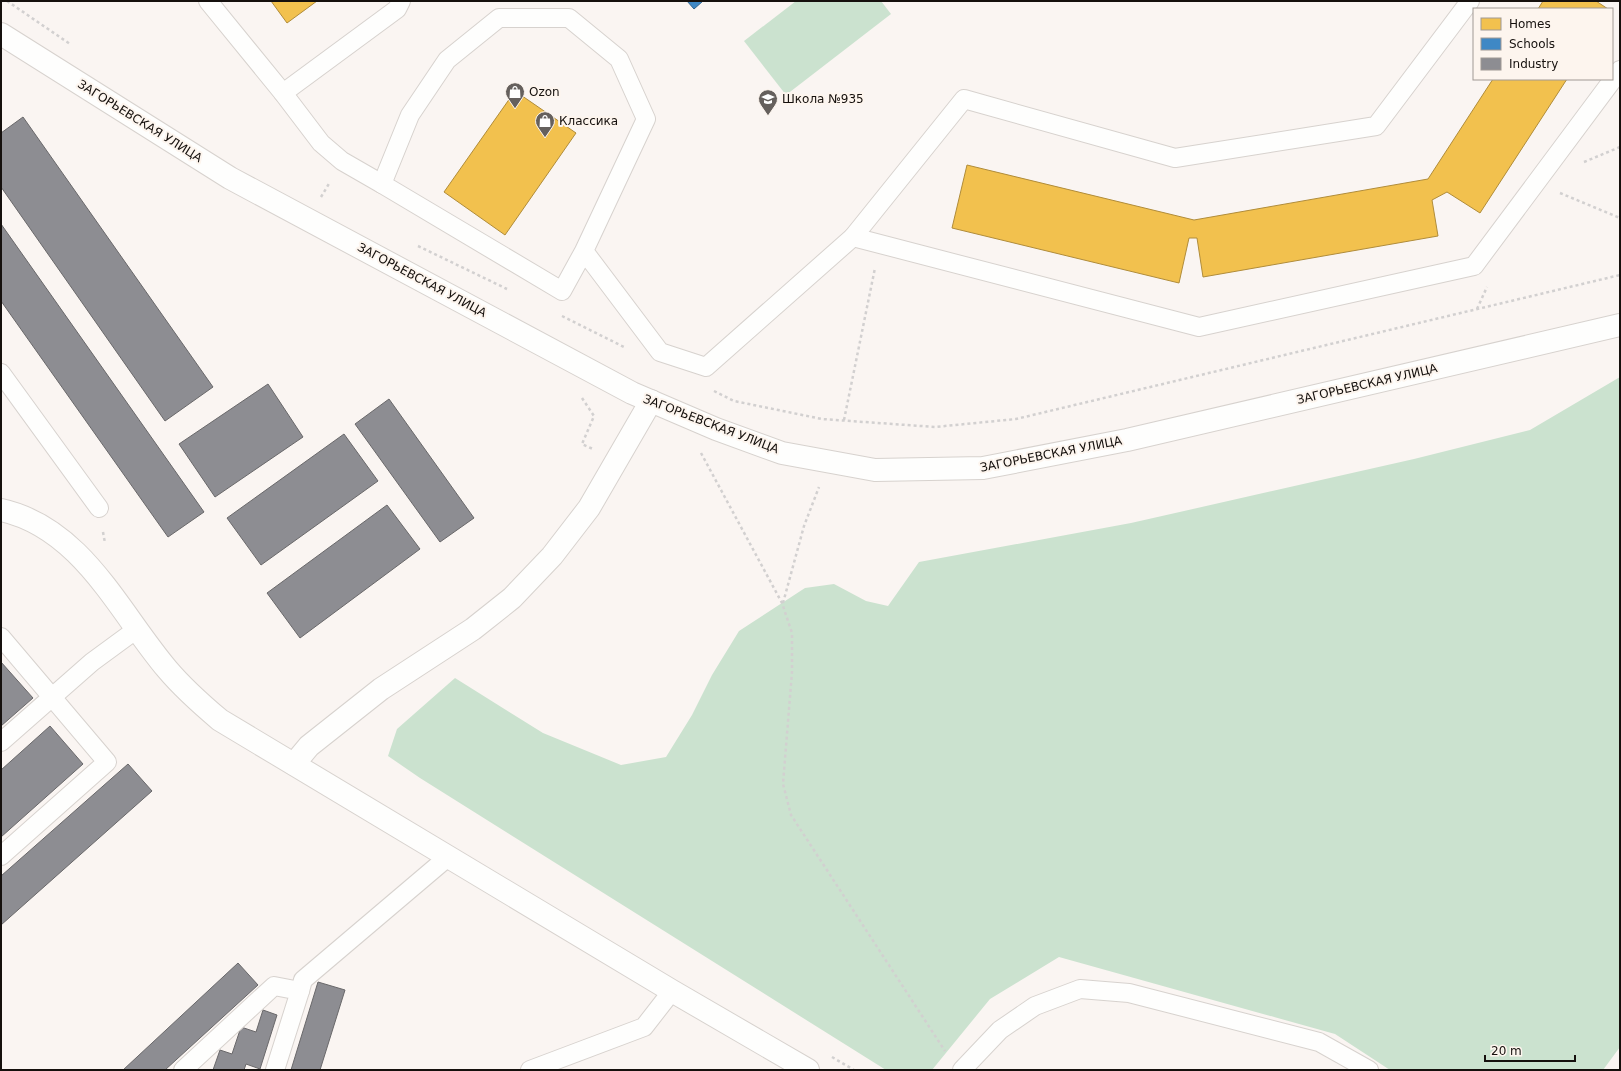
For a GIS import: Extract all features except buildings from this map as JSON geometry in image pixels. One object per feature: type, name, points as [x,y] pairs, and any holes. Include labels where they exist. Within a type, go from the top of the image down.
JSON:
[{"type":"street","name":"ЗАГОРЬЕВСКАЯ УЛИЦА","points":[[1,34],[230,178],[625,389],[693,419],[782,453],[875,470],[983,468],[1127,440],[1620,325]]},
{"type":"street","points":[[294,764],[309,746],[382,689],[473,629],[512,598],[552,556],[589,508],[650,401]]},
{"type":"street","points":[[1,510],[26,518],[48,530],[71,546],[90,567],[167,669],[191,695],[220,720],[672,991],[808,1070]]},
{"type":"lane","points":[[208,1],[283,93],[321,143],[342,161],[562,291],[584,251],[646,119],[619,58],[569,18],[499,18],[447,60],[410,115],[382,184]]},
{"type":"lane","points":[[283,93],[397,9],[401,1]]},
{"type":"lane","points":[[584,251],[660,352],[706,367],[853,237],[964,99],[1174,158],[1376,126],[1470,1]]},
{"type":"lane","points":[[1613,79],[1620,70]]},
{"type":"lane","points":[[853,237],[1199,327],[1474,266],[1613,80]]},
{"type":"lane","points":[[1,373],[99,508]]},
{"type":"lane","points":[[1,742],[92,662],[137,629]]},
{"type":"lane","points":[[1,637],[107,762],[1,856]]},
{"type":"lane","points":[[275,1070],[303,980],[448,857]]},
{"type":"lane","points":[[183,1070],[274,986],[300,992]]},
{"type":"lane","points":[[962,1070],[1000,1030],[1035,1006],[1080,989],[1129,992],[1319,1042],[1369,1070]]},
{"type":"lane","points":[[530,1070],[644,1027],[672,991]]},
{"type":"lane","points":[[201,1070],[209,1046]]},
{"type":"path","points":[[1536,183],[1620,218]]},
{"type":"path","points":[[844,420],[880,244]]},
{"type":"path","points":[[693,419],[689,430],[782,603],[792,633],[792,672],[783,784],[792,815],[949,1057]]},
{"type":"path","points":[[782,603],[804,526],[820,486]]},
{"type":"green space","points":[[796,1],[881,1],[891,14],[786,95],[744,41]]},
{"type":"green space","points":[[1620,377],[1620,1047],[1603,1070],[1390,1070],[1335,1034],[1059,957],[990,999],[932,1070],[886,1070],[420,778],[388,756],[397,729],[455,678],[543,733],[621,765],[666,757],[692,715],[712,675],[739,631],[805,588],[834,584],[866,601],[888,606],[919,562],[1131,523],[1414,459],[1530,430]]},
{"type":"place","name":"Ozon","points":[[515,109]]},
{"type":"place","name":"Школа №935","points":[[768,116]]},
{"type":"place","name":"Классика","points":[[545,138]]}]
